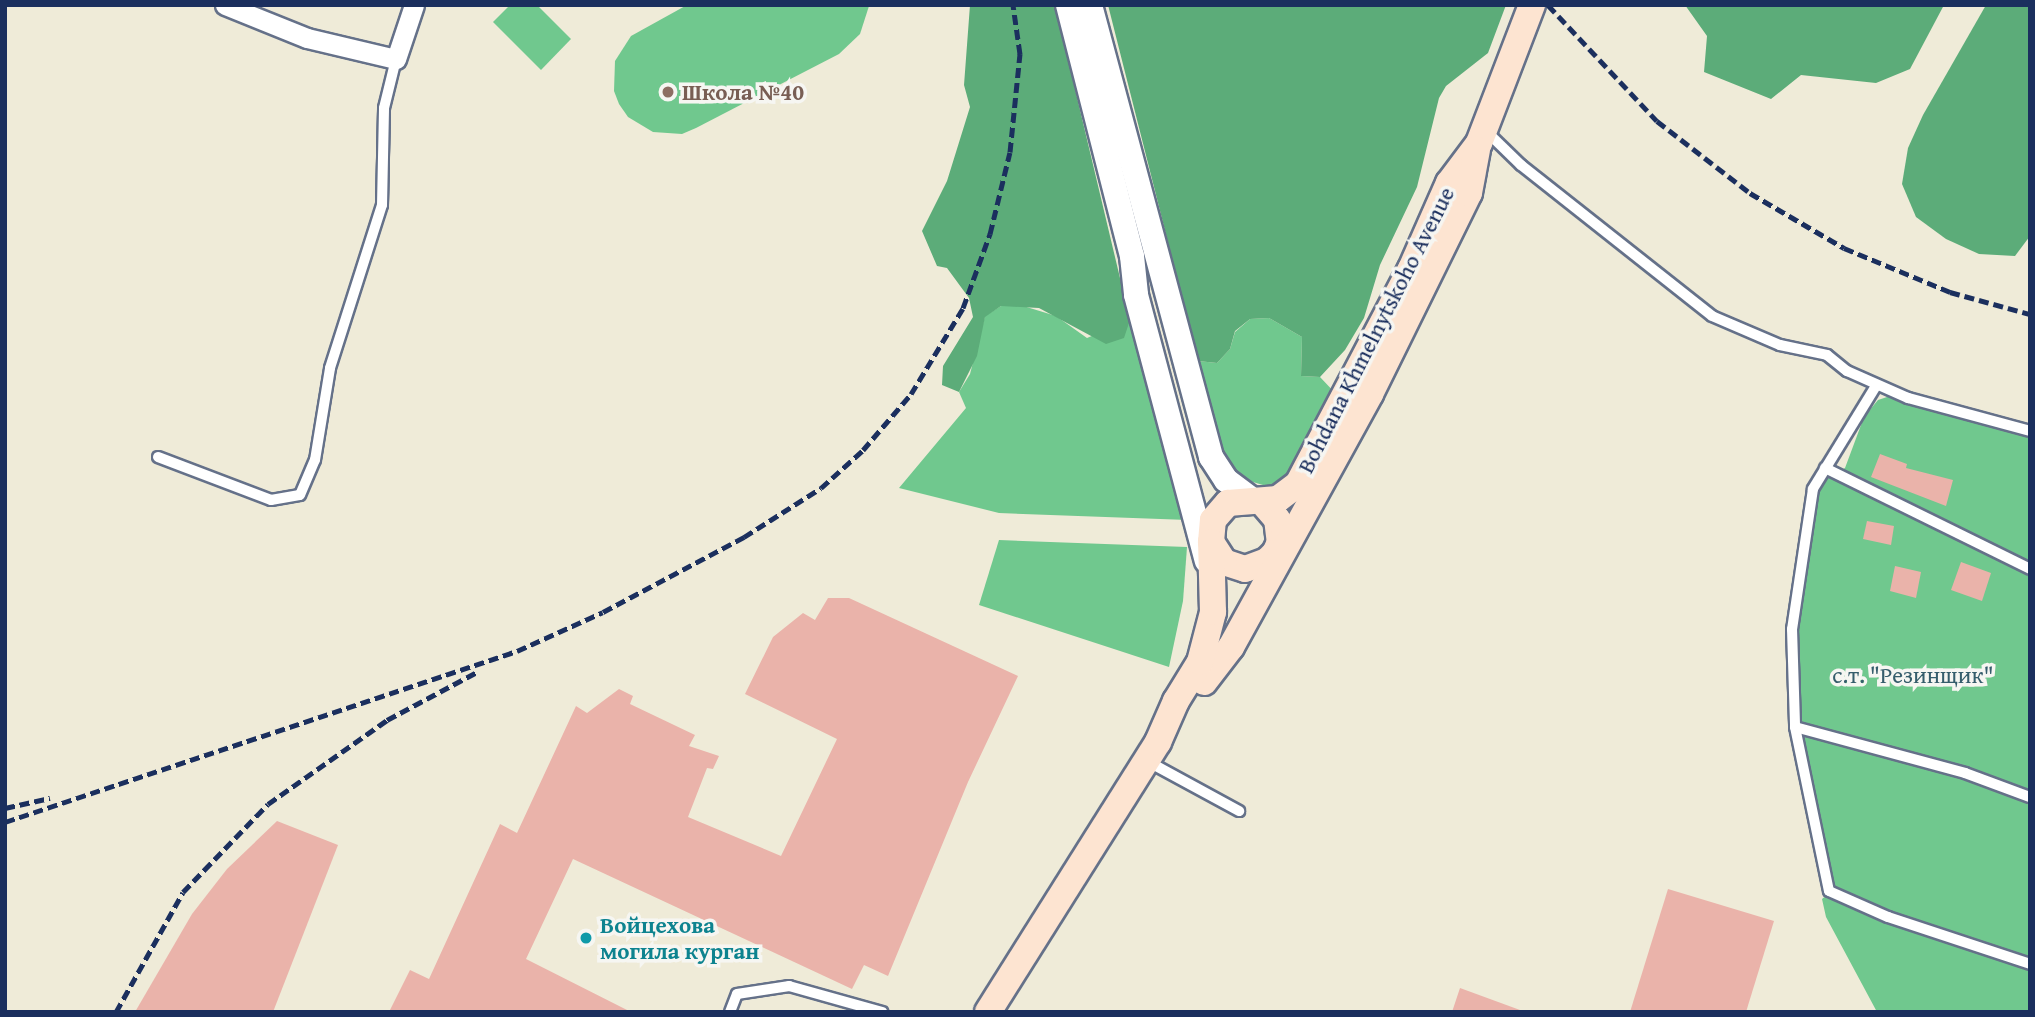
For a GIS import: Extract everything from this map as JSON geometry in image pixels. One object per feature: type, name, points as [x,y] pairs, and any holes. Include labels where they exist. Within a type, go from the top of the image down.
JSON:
[{"type":"main road","name":"Bohdana Khmelnytskoho Avenue","points":[[1204,682],[1231,647],[1300,523],[1469,194],[1482,136],[1532,5]]},
{"type":"main road","name":"Bohdana Khmelnytskoho Avenue","points":[[988,1012],[1152,751],[1208,643],[1212,591],[1210,536],[1219,510],[1228,503],[1288,494],[1302,477],[1411,269],[1449,183],[1482,136]]},
{"type":"main road","points":[[1210,536],[1224,562],[1234,567],[1245,569],[1273,552],[1278,519],[1256,500]]},
{"type":"main road","name":"Bohdana Khmelnytskoho Avenue","points":[[1152,751],[1187,710],[1273,552],[1300,523]]},
{"type":"street","points":[[225,5],[307,38],[396,60],[414,5]]},
{"type":"street","points":[[1068,5],[1132,256],[1136,295],[1212,591]]},
{"type":"street","points":[[1090,5],[1211,457],[1226,480],[1256,500]]},
{"type":"street","points":[[1132,256],[1148,291],[1210,536]]},
{"type":"lane","points":[[158,457],[271,499],[300,495],[315,460],[330,368],[382,205],[384,108],[396,60]]},
{"type":"lane","points":[[1482,136],[1712,316],[1780,345],[1827,355],[1876,386],[2030,430]]},
{"type":"lane","points":[[1876,386],[1813,489],[1799,559],[1792,629],[1795,727],[1829,891],[1888,917],[2030,964]]},
{"type":"lane","points":[[1825,468],[2030,569]]},
{"type":"lane","points":[[1795,727],[1965,773],[2030,797]]},
{"type":"lane","points":[[1152,751],[1238,811]]},
{"type":"lane","points":[[730,1012],[737,994],[789,986],[882,1012]]},
{"type":"green space","points":[[510,5],[537,5],[571,39],[541,70],[493,22]]},
{"type":"green space","points":[[687,5],[869,6],[860,34],[839,54],[682,134],[653,132],[628,117],[619,104],[614,91],[615,61],[631,36]]},
{"type":"green space","points":[[970,5],[1055,5],[1130,320],[1124,338],[1106,344],[1039,308],[1001,306],[985,317],[977,356],[959,392],[942,385],[943,366],[973,317],[969,298],[947,268],[937,266],[922,231],[947,181],[970,107],[964,85]]},
{"type":"green space","points":[[1108,5],[1506,5],[1488,53],[1446,86],[1439,98],[1417,187],[1380,265],[1364,318],[1345,350],[1320,377],[1301,376],[1302,337],[1269,318],[1250,319],[1235,331],[1230,349],[1217,363],[1198,361]]},
{"type":"green space","points":[[1685,5],[1944,5],[1910,69],[1876,83],[1801,75],[1771,99],[1704,72],[1707,36]]},
{"type":"green space","points":[[1986,5],[2030,5],[2030,236],[2015,256],[1979,254],[1946,239],[1916,217],[1902,184],[1908,148],[1923,115]]},
{"type":"green space","points":[[1020,305],[1056,316],[1087,338],[1130,320],[1188,520],[999,513],[899,488],[966,408],[959,392],[970,374],[985,316],[1001,306]]},
{"type":"green space","points":[[1269,318],[1302,337],[1301,376],[1320,377],[1337,395],[1290,482],[1273,488],[1243,479],[1233,469],[1217,440],[1198,361],[1217,363],[1230,349],[1235,332],[1250,319]]},
{"type":"green space","name":"с.т. \"Резинщик\"","points":[[1890,396],[2030,432],[2030,1012],[1877,1012],[1826,917],[1822,899],[1833,890],[1797,713],[1794,638],[1820,481],[1845,468],[1864,417],[1878,400]]},
{"type":"green space","points":[[999,540],[1187,547],[1183,601],[1169,667],[979,605]]},
{"type":"building","points":[[1880,454],[1907,464],[1906,468],[1953,480],[1946,506],[1871,477]]},
{"type":"building","points":[[1867,521],[1894,526],[1891,545],[1863,539]]},
{"type":"building","points":[[1961,562],[1991,573],[1982,601],[1951,590]]},
{"type":"building","points":[[1895,566],[1921,572],[1916,598],[1890,591]]},
{"type":"building","points":[[828,598],[849,598],[1018,676],[968,782],[888,976],[864,965],[852,989],[573,859],[526,959],[631,1012],[389,1012],[410,970],[429,979],[500,824],[517,833],[576,706],[587,713],[619,689],[633,696],[630,704],[695,735],[689,746],[719,756],[713,769],[707,768],[688,817],[781,856],[837,739],[745,694],[773,637],[803,613],[815,620]]},
{"type":"building","points":[[277,821],[338,845],[273,1012],[135,1012],[192,914],[227,869]]},
{"type":"building","points":[[1668,889],[1774,921],[1746,1012],[1630,1012]]},
{"type":"building","points":[[1460,988],[1520,1010],[1520,1012],[1452,1012]]},
{"type":"railway","points":[[5,822],[517,651],[603,612],[744,537],[821,488],[863,450],[911,394],[963,308],[990,234],[1010,152],[1020,54],[1013,5]]},
{"type":"railway","points":[[1548,5],[1657,121],[1750,193],[1844,248],[1950,292],[2030,314]]},
{"type":"railway","points":[[116,1012],[183,892],[268,804],[387,720],[477,672]]},
{"type":"railway","points":[[5,808],[50,798]]},
{"type":"place","name":"Школа №40","points":[[668,92]]},
{"type":"place","name":"Войцехова могила курган","points":[[586,938]]}]
